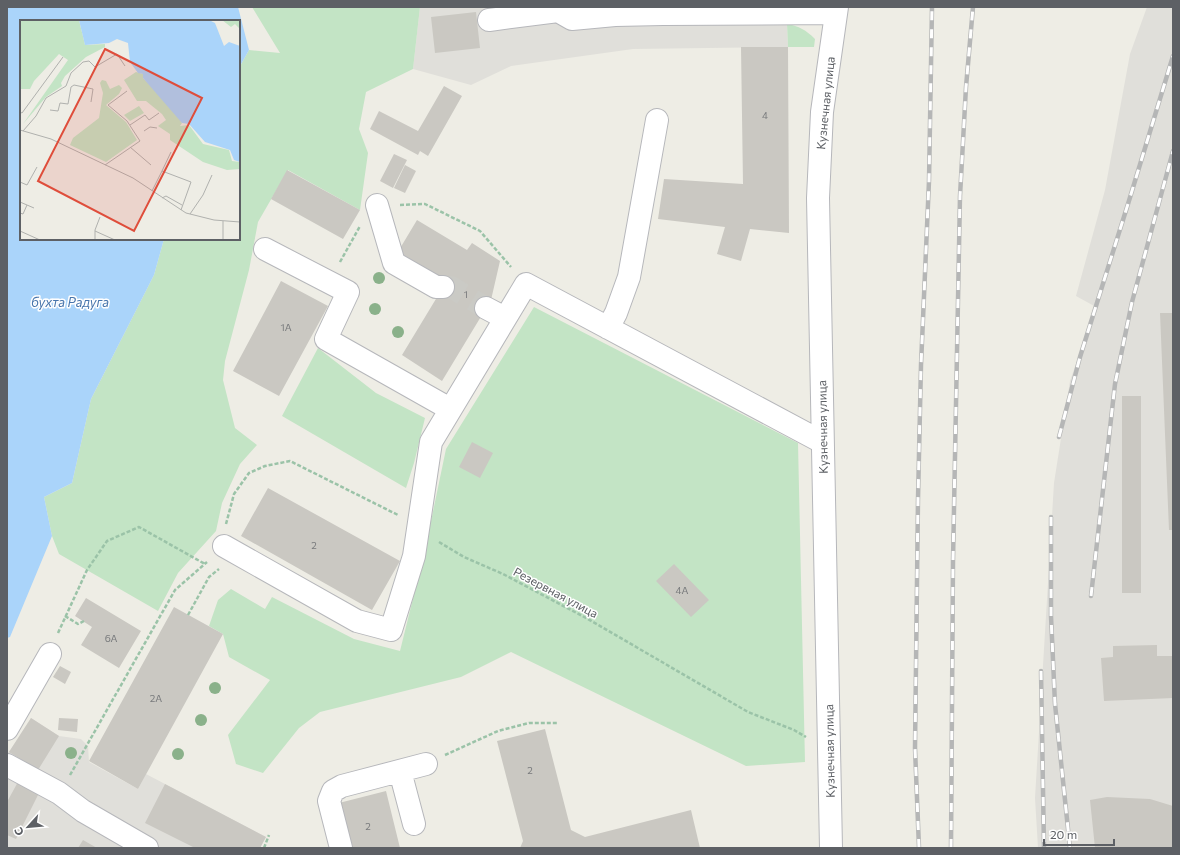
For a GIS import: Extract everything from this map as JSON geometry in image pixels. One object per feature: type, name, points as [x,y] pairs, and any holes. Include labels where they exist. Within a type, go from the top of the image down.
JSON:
[{"type":"street","points":[[490,20],[558,11],[572,19],[662,10],[837,10]]},
{"type":"street","name":"Кузнечная улица","points":[[831,848],[818,198],[822,112],[837,10]]},
{"type":"street","points":[[608,328],[616,313],[629,277],[657,120]]},
{"type":"street","points":[[377,205],[394,263],[436,287],[443,287]]},
{"type":"street","points":[[265,249],[348,292],[326,339],[450,409]]},
{"type":"street","points":[[224,546],[357,621],[390,630],[414,556],[430,442],[526,284],[822,442]]},
{"type":"street","points":[[486,308],[505,318]]},
{"type":"street","points":[[7,729],[50,654]]},
{"type":"street","points":[[341,848],[329,801],[333,791],[342,786],[426,764]]},
{"type":"street","points":[[7,765],[59,793],[83,811],[147,848]]},
{"type":"street","points":[[400,771],[414,824]]},
{"type":"path","points":[[329,282],[356,231],[377,205],[425,204],[480,231],[526,284]]},
{"type":"path","name":"Резервная улица","points":[[224,546],[225,527],[234,494],[248,473],[265,466],[290,461],[418,525],[441,543],[464,558],[503,574],[588,618],[748,712],[794,730],[809,739]]},
{"type":"path","points":[[50,654],[65,616],[87,570],[107,541],[139,527],[205,564]]},
{"type":"path","points":[[59,793],[88,746],[175,590],[224,546]]},
{"type":"path","points":[[188,615],[209,577]]},
{"type":"path","points":[[65,616],[78,624],[84,621]]},
{"type":"path","points":[[426,764],[498,731],[529,723],[557,723]]},
{"type":"path","points":[[264,848],[269,835]]},
{"type":"shaded area","points":[[420,7],[786,7],[788,47],[633,49],[511,66],[471,85],[413,69]]},
{"type":"shaded area","points":[[1147,7],[1173,7],[1173,848],[1038,848],[1035,798],[1054,483],[1070,381],[1096,307],[1076,296],[1105,190],[1130,54]]},
{"type":"shaded area","points":[[31,718],[59,736],[81,739],[88,746],[89,762],[138,789],[146,774],[266,837],[260,848],[7,848],[7,753]]},
{"type":"green space","points":[[252,7],[420,7],[413,69],[366,92],[359,129],[368,153],[360,210],[288,170],[258,222],[249,270],[225,361],[223,380],[235,428],[257,445],[240,464],[222,503],[216,531],[178,573],[158,611],[59,554],[52,536],[44,497],[72,483],[91,399],[154,275],[164,240],[240,240],[240,66],[249,50],[280,53]]},
{"type":"green space","points":[[787,24],[799,27],[812,36],[815,39],[814,47],[788,47]]},
{"type":"green space","points":[[534,307],[798,443],[805,762],[746,766],[511,652],[461,677],[320,712],[299,728],[263,773],[236,764],[228,735],[270,680],[229,657],[223,634],[209,626],[218,600],[231,589],[265,609],[272,597],[354,639],[400,651],[425,550],[446,449]]},
{"type":"green space","points":[[318,348],[376,393],[425,418],[406,488],[282,416]]},
{"type":"water","name":"бухта Радуга","points":[[7,7],[238,7],[249,50],[240,66],[240,20],[20,20],[20,240],[164,240],[154,275],[91,399],[72,483],[44,497],[52,536],[10,637],[7,638]]},
{"type":"building","points":[[476,12],[480,48],[435,53],[431,17]]},
{"type":"building","points":[[741,47],[788,47],[789,233],[750,229],[741,261],[717,254],[725,227],[658,219],[664,179],[743,184]]},
{"type":"building","points":[[444,86],[462,96],[428,156],[420,151],[418,155],[370,129],[379,111],[418,131]]},
{"type":"building","points":[[394,154],[407,160],[393,188],[380,181]]},
{"type":"building","points":[[405,165],[416,171],[405,193],[394,188]]},
{"type":"building","points":[[287,170],[360,210],[343,239],[271,199]]},
{"type":"building","points":[[417,220],[467,250],[472,243],[500,261],[491,300],[442,381],[402,355],[445,284],[396,255]]},
{"type":"building","points":[[281,281],[328,306],[279,396],[233,371]]},
{"type":"building","points":[[1160,313],[1173,313],[1173,530],[1169,530]]},
{"type":"building","points":[[1122,396],[1141,396],[1141,593],[1122,593]]},
{"type":"building","points":[[472,442],[493,453],[480,478],[459,467]]},
{"type":"building","points":[[268,488],[400,561],[372,610],[241,536]]},
{"type":"building","points":[[674,564],[709,600],[691,617],[656,581]]},
{"type":"building","points":[[86,598],[141,631],[119,668],[81,645],[92,627],[75,616]]},
{"type":"building","points":[[174,607],[223,634],[138,789],[89,761]]},
{"type":"building","points":[[1157,645],[1157,656],[1173,656],[1173,698],[1104,701],[1101,658],[1113,657],[1113,646]]},
{"type":"building","points":[[60,666],[71,672],[65,684],[53,677]]},
{"type":"building","points":[[31,718],[59,736],[38,770],[9,752]]},
{"type":"building","points":[[59,718],[78,719],[77,732],[58,730]]},
{"type":"building","points":[[545,729],[571,830],[585,837],[691,810],[700,848],[520,848],[523,841],[497,741]]},
{"type":"building","points":[[19,780],[40,791],[16,839],[7,835],[7,802]]},
{"type":"building","points":[[165,784],[266,837],[260,848],[195,848],[145,823]]},
{"type":"building","points":[[386,791],[400,848],[347,848],[335,804]]},
{"type":"building","points":[[1107,797],[1150,799],[1173,806],[1173,848],[1095,848],[1090,800]]},
{"type":"building","points":[[83,840],[97,848],[78,848]]},
{"type":"tunnel","points":[[443,287],[451,287],[486,308]]},
{"type":"railway","points":[[919,848],[915,748],[918,499],[921,365],[929,181],[932,7]]},
{"type":"railway","points":[[951,848],[953,561],[960,196],[966,87],[973,7]]},
{"type":"railway","points":[[1059,437],[1080,357],[1173,56]]},
{"type":"railway","points":[[1091,596],[1115,384],[1132,302],[1173,151]]},
{"type":"railway","points":[[1051,517],[1051,616],[1055,704],[1070,848]]},
{"type":"railway","points":[[1041,671],[1044,848]]}]
